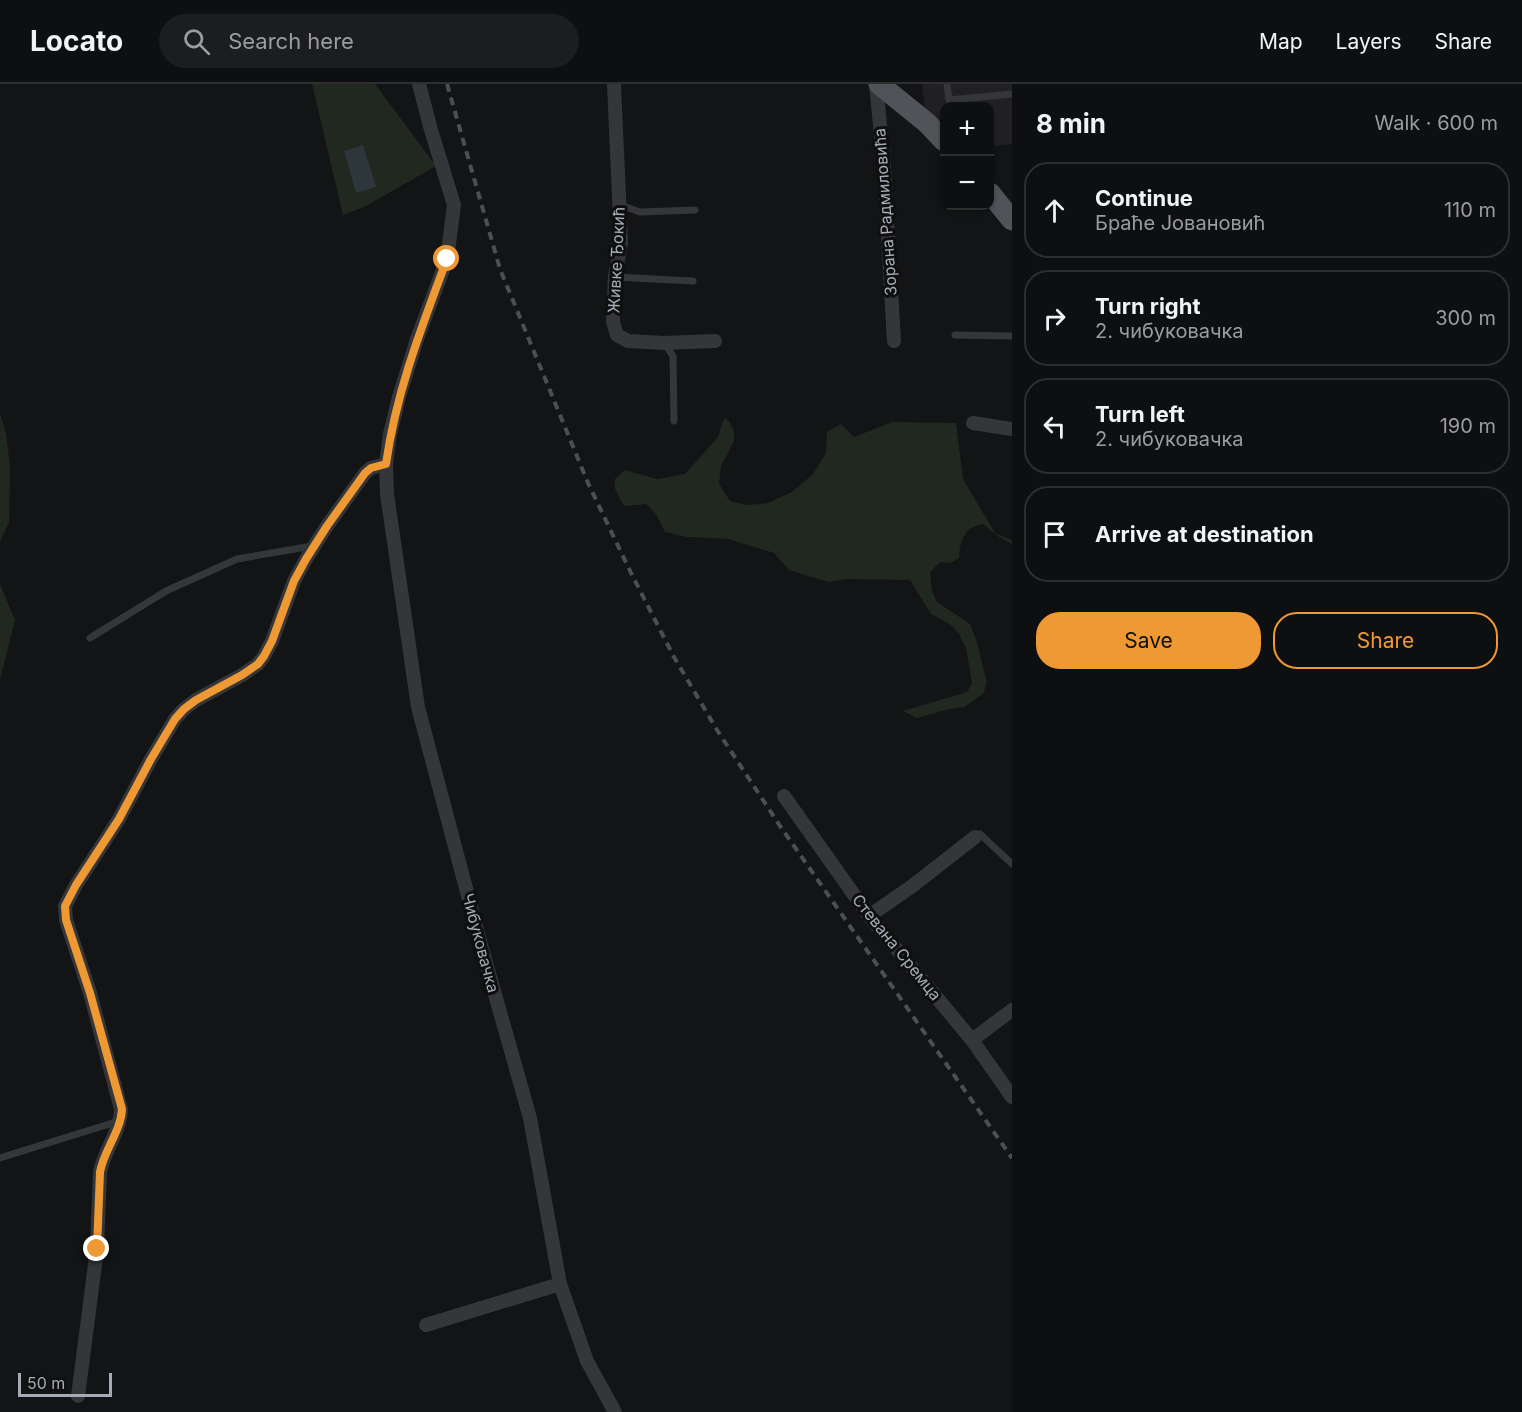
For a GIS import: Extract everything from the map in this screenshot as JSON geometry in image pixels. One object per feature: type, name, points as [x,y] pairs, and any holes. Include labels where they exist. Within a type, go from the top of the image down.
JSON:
[{"type":"main road","points":[[877,84],[940,136]]},
{"type":"main road","points":[[994,198],[1011,218]]},
{"type":"street","name":"Чибуковачка","points":[[419,84],[454,205],[447,259],[417,339],[399,398],[390,434],[386,464],[387,494],[418,707],[530,1118],[560,1284],[587,1361],[615,1412]]},
{"type":"street","name":"Живке Ђокић","points":[[614,84],[621,242],[615,277],[614,322],[617,335],[628,341],[664,343],[715,341]]},
{"type":"street","name":"Зорана Радмиловића","points":[[877,84],[894,340]]},
{"type":"street","points":[[974,423],[1012,429]]},
{"type":"street","points":[[78,1396],[97,1249],[100,1172],[102,1162],[121,1120],[122,1109],[90,993],[66,920],[65,906],[119,819],[175,719],[190,704],[258,664],[272,641],[294,581],[315,545],[365,473],[371,468],[386,464]]},
{"type":"street","name":"Стевана Сремца","points":[[784,796],[869,916],[972,1040],[1012,1097]]},
{"type":"street","points":[[869,916],[911,887],[975,837]]},
{"type":"street","points":[[972,1040],[1012,1010]]},
{"type":"street","points":[[426,1325],[560,1284]]},
{"type":"lane","points":[[948,84],[949,100],[1012,94]]},
{"type":"lane","points":[[620,206],[640,212],[695,210]]},
{"type":"lane","points":[[615,277],[693,281]]},
{"type":"lane","points":[[955,335],[1012,336]]},
{"type":"lane","points":[[664,343],[672,356],[674,421]]},
{"type":"lane","points":[[90,638],[166,591],[237,559],[315,545]]},
{"type":"lane","points":[[975,837],[980,834],[1012,864]]},
{"type":"lane","points":[[0,1158],[121,1120]]},
{"type":"shaded area","points":[[312,84],[375,84],[436,166],[366,206],[343,215]]},
{"type":"shaded area","points":[[922,84],[1012,84],[1012,144],[994,146],[994,102],[940,102],[940,137],[927,123]]},
{"type":"shaded area","points":[[363,145],[376,187],[356,193],[344,151]]},
{"type":"shaded area","points":[[0,414],[6,433],[10,467],[9,522],[0,542]]},
{"type":"shaded area","points":[[724,418],[729,421],[734,431],[734,441],[721,466],[719,484],[730,501],[747,505],[768,503],[792,492],[813,474],[826,453],[827,432],[841,424],[854,437],[892,422],[956,423],[963,479],[995,533],[1012,540],[1012,544],[999,537],[983,524],[971,528],[964,536],[960,546],[959,558],[951,563],[940,562],[930,572],[932,591],[937,602],[970,624],[987,683],[983,694],[964,707],[917,718],[903,711],[967,692],[972,683],[966,648],[959,634],[951,625],[931,614],[910,580],[847,579],[829,582],[789,570],[774,553],[728,539],[687,537],[665,532],[656,514],[646,504],[624,506],[615,489],[615,479],[625,470],[657,479],[685,474],[718,437]]},
{"type":"shaded area","points":[[0,584],[15,620],[0,680]]},
{"type":"railway","points":[[447,84],[500,269],[588,483],[674,657],[717,730],[780,826],[1012,1158]]},
{"type":"route","points":[[97,1249],[100,1172],[102,1162],[121,1120],[122,1109],[90,993],[66,920],[65,906],[119,819],[175,719],[196,700],[258,664],[272,641],[294,581],[327,526],[365,473],[377,465],[386,464],[390,434],[399,398],[417,339],[447,259]]}]
